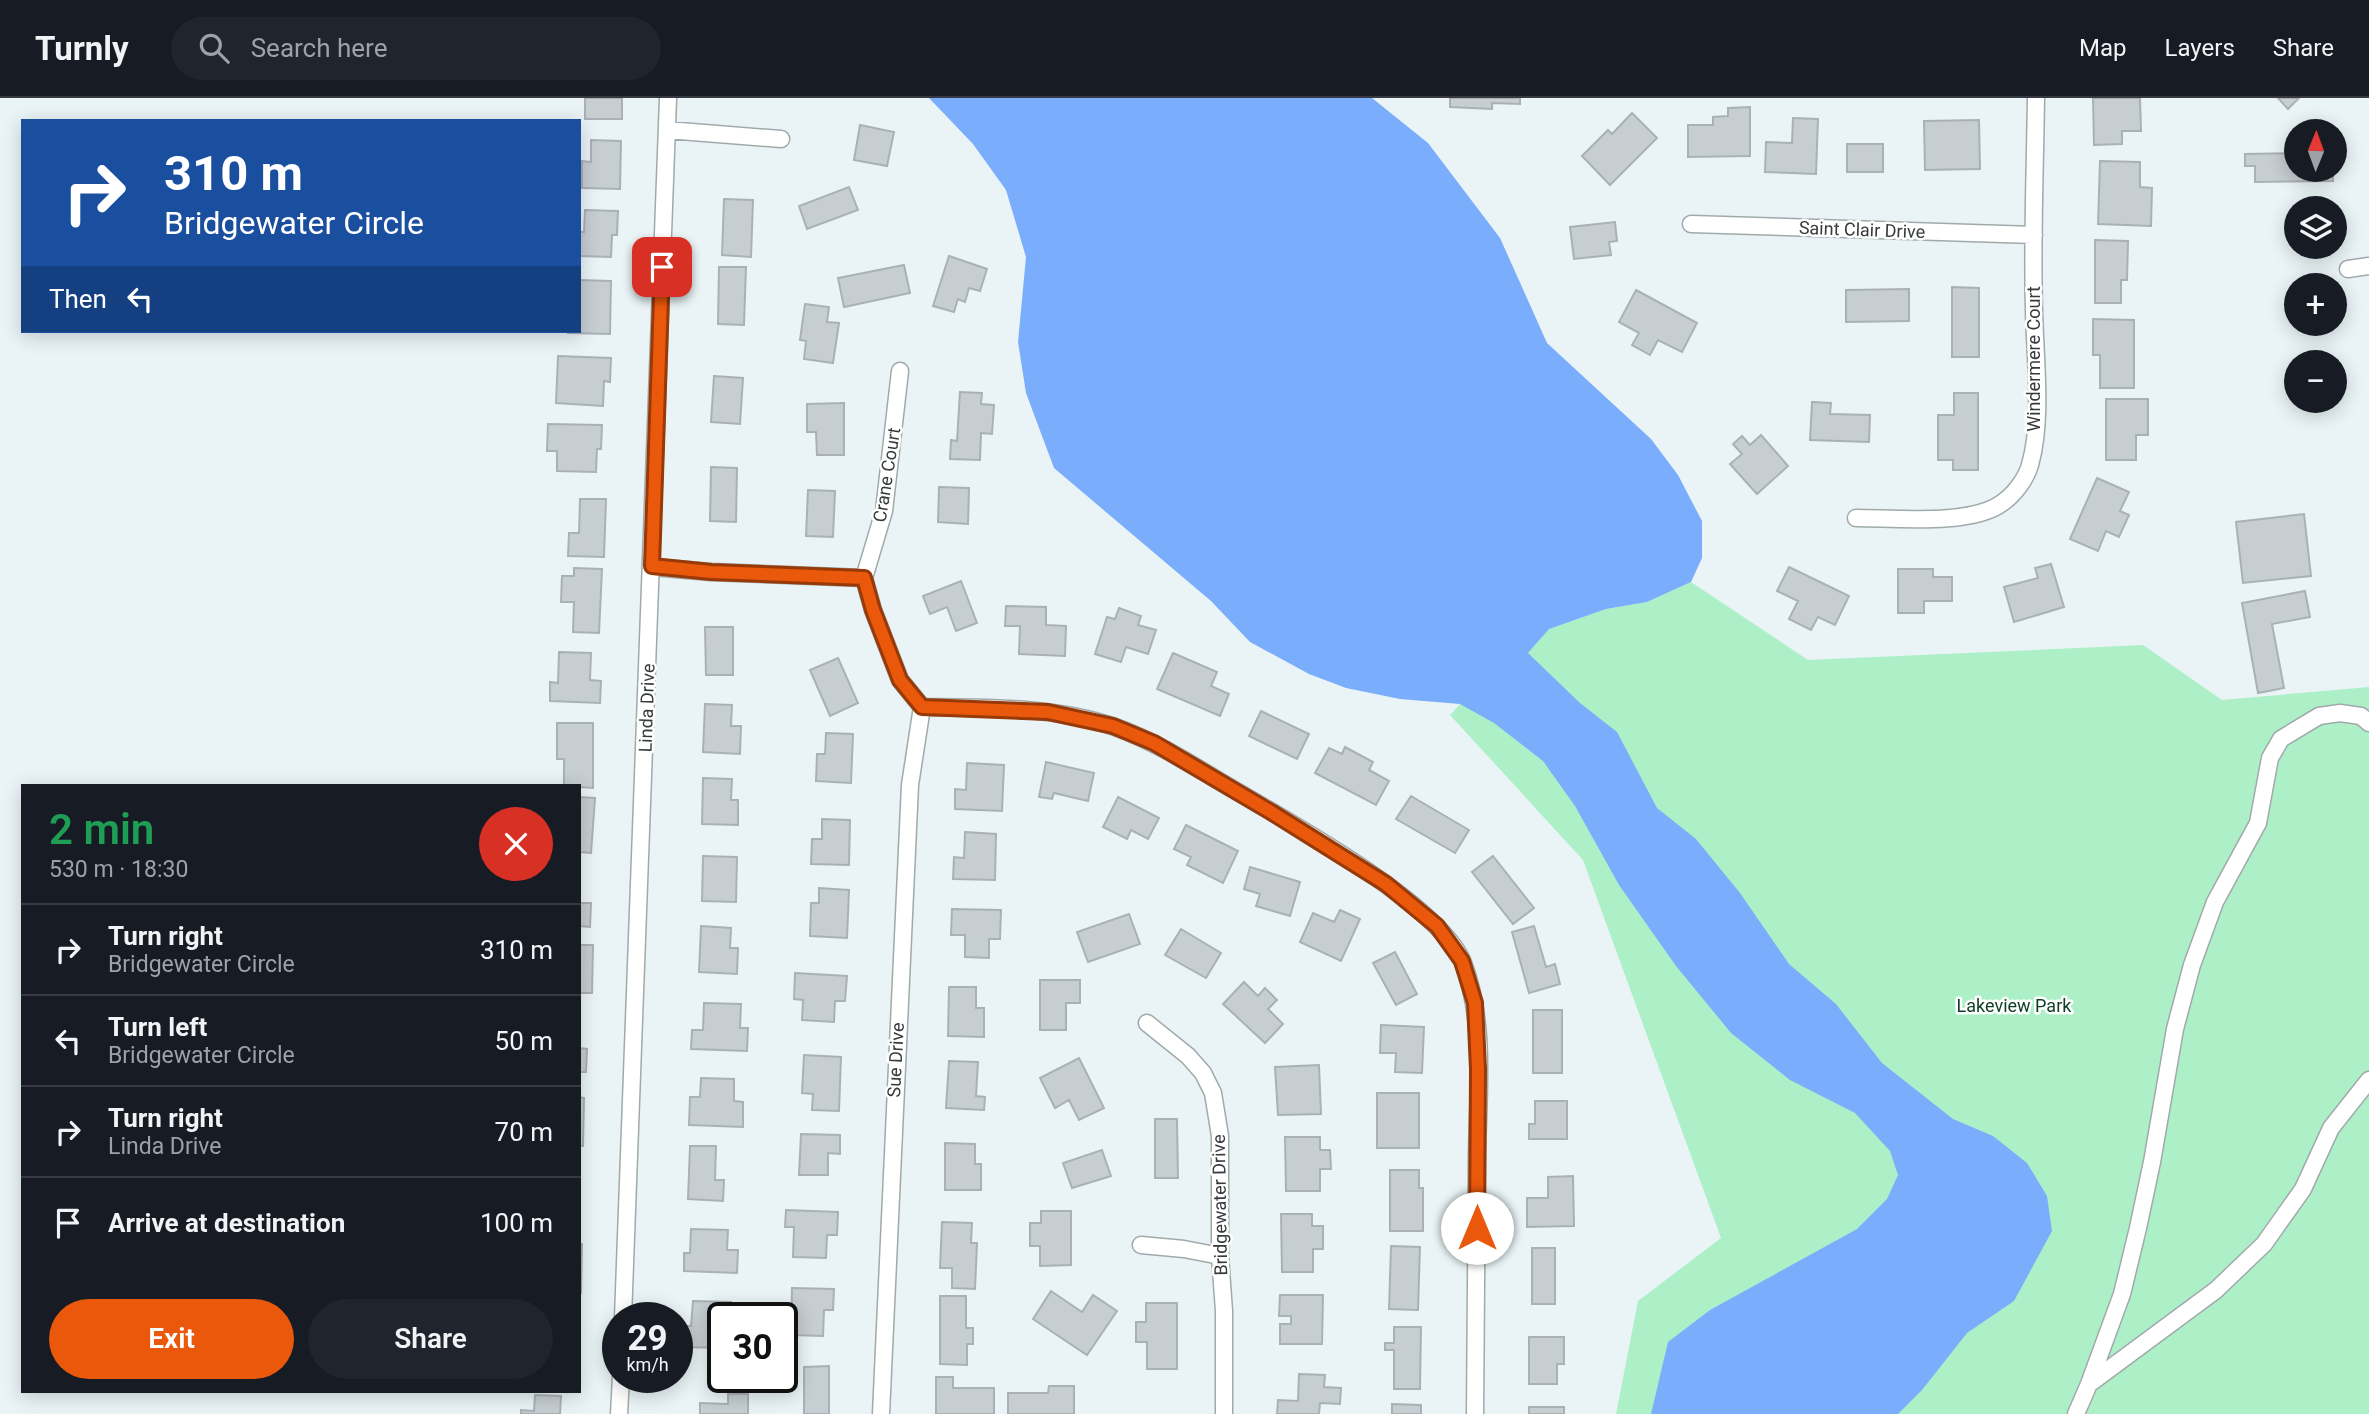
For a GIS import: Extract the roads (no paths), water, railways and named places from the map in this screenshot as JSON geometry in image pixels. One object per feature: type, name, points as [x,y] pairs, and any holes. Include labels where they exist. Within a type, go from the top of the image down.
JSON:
[{"type":"street","name":"Linda Drive","points":[[624,1302],[668,98]]},
{"type":"street","name":"Windermere Court","points":[[1856,518],[1957,518],[1981,514],[2002,503],[2019,486],[2030,466],[2036,420],[2036,98]]},
{"type":"street","points":[[667,130],[781,138]]},
{"type":"street","name":"Saint Clair Drive","points":[[1690,224],[2034,235]]},
{"type":"street","points":[[2348,269],[2369,266]]},
{"type":"street","name":"Crane Court","points":[[864,578],[884,511],[900,371]]},
{"type":"street","points":[[652,566],[711,572],[864,578],[873,610],[900,680],[922,707],[1048,712],[1113,726],[1154,743],[1386,884],[1437,926],[1462,961],[1475,1003],[1475,1414]]},
{"type":"street","name":"Sue Drive","points":[[881,1414],[910,785],[922,707]]},
{"type":"street","points":[[2076,1414],[2122,1294],[2152,1162],[2175,1029],[2192,965],[2215,902],[2258,823],[2270,758],[2281,739],[2319,716],[2340,713],[2361,716],[2369,723]]},
{"type":"street","name":"Bridgewater Drive","points":[[1147,1023],[1188,1056],[1203,1073],[1213,1093],[1220,1136],[1224,1414]]},
{"type":"street","points":[[2089,1384],[2216,1290],[2264,1244],[2303,1189],[2330,1128],[2369,1080]]},
{"type":"street","points":[[1141,1245],[1220,1256]]},
{"type":"street","points":[[619,1414],[620,1393]]},
{"type":"water","points":[[929,98],[1372,98],[1428,143],[1500,238],[1547,343],[1651,439],[1678,475],[1702,521],[1702,558],[1691,582],[1647,602],[1606,609],[1549,629],[1528,653],[1580,703],[1617,732],[1657,808],[1696,839],[1740,893],[1789,964],[1836,1004],[1882,1063],[1953,1119],[1993,1136],[2027,1163],[2047,1196],[2052,1231],[2014,1301],[1967,1333],[1922,1390],[1898,1414],[1651,1414],[1668,1342],[1710,1310],[1857,1229],[1887,1199],[1898,1175],[1890,1151],[1855,1113],[1790,1080],[1731,1033],[1676,966],[1619,885],[1575,806],[1543,761],[1494,723],[1460,704],[1400,699],[1346,688],[1309,674],[1250,642],[1211,601],[1054,468],[1026,393],[1018,342],[1026,257],[1006,190],[973,144]]},
{"type":"park label","name":"Lakeview Park","points":[[2014,1006]]}]
